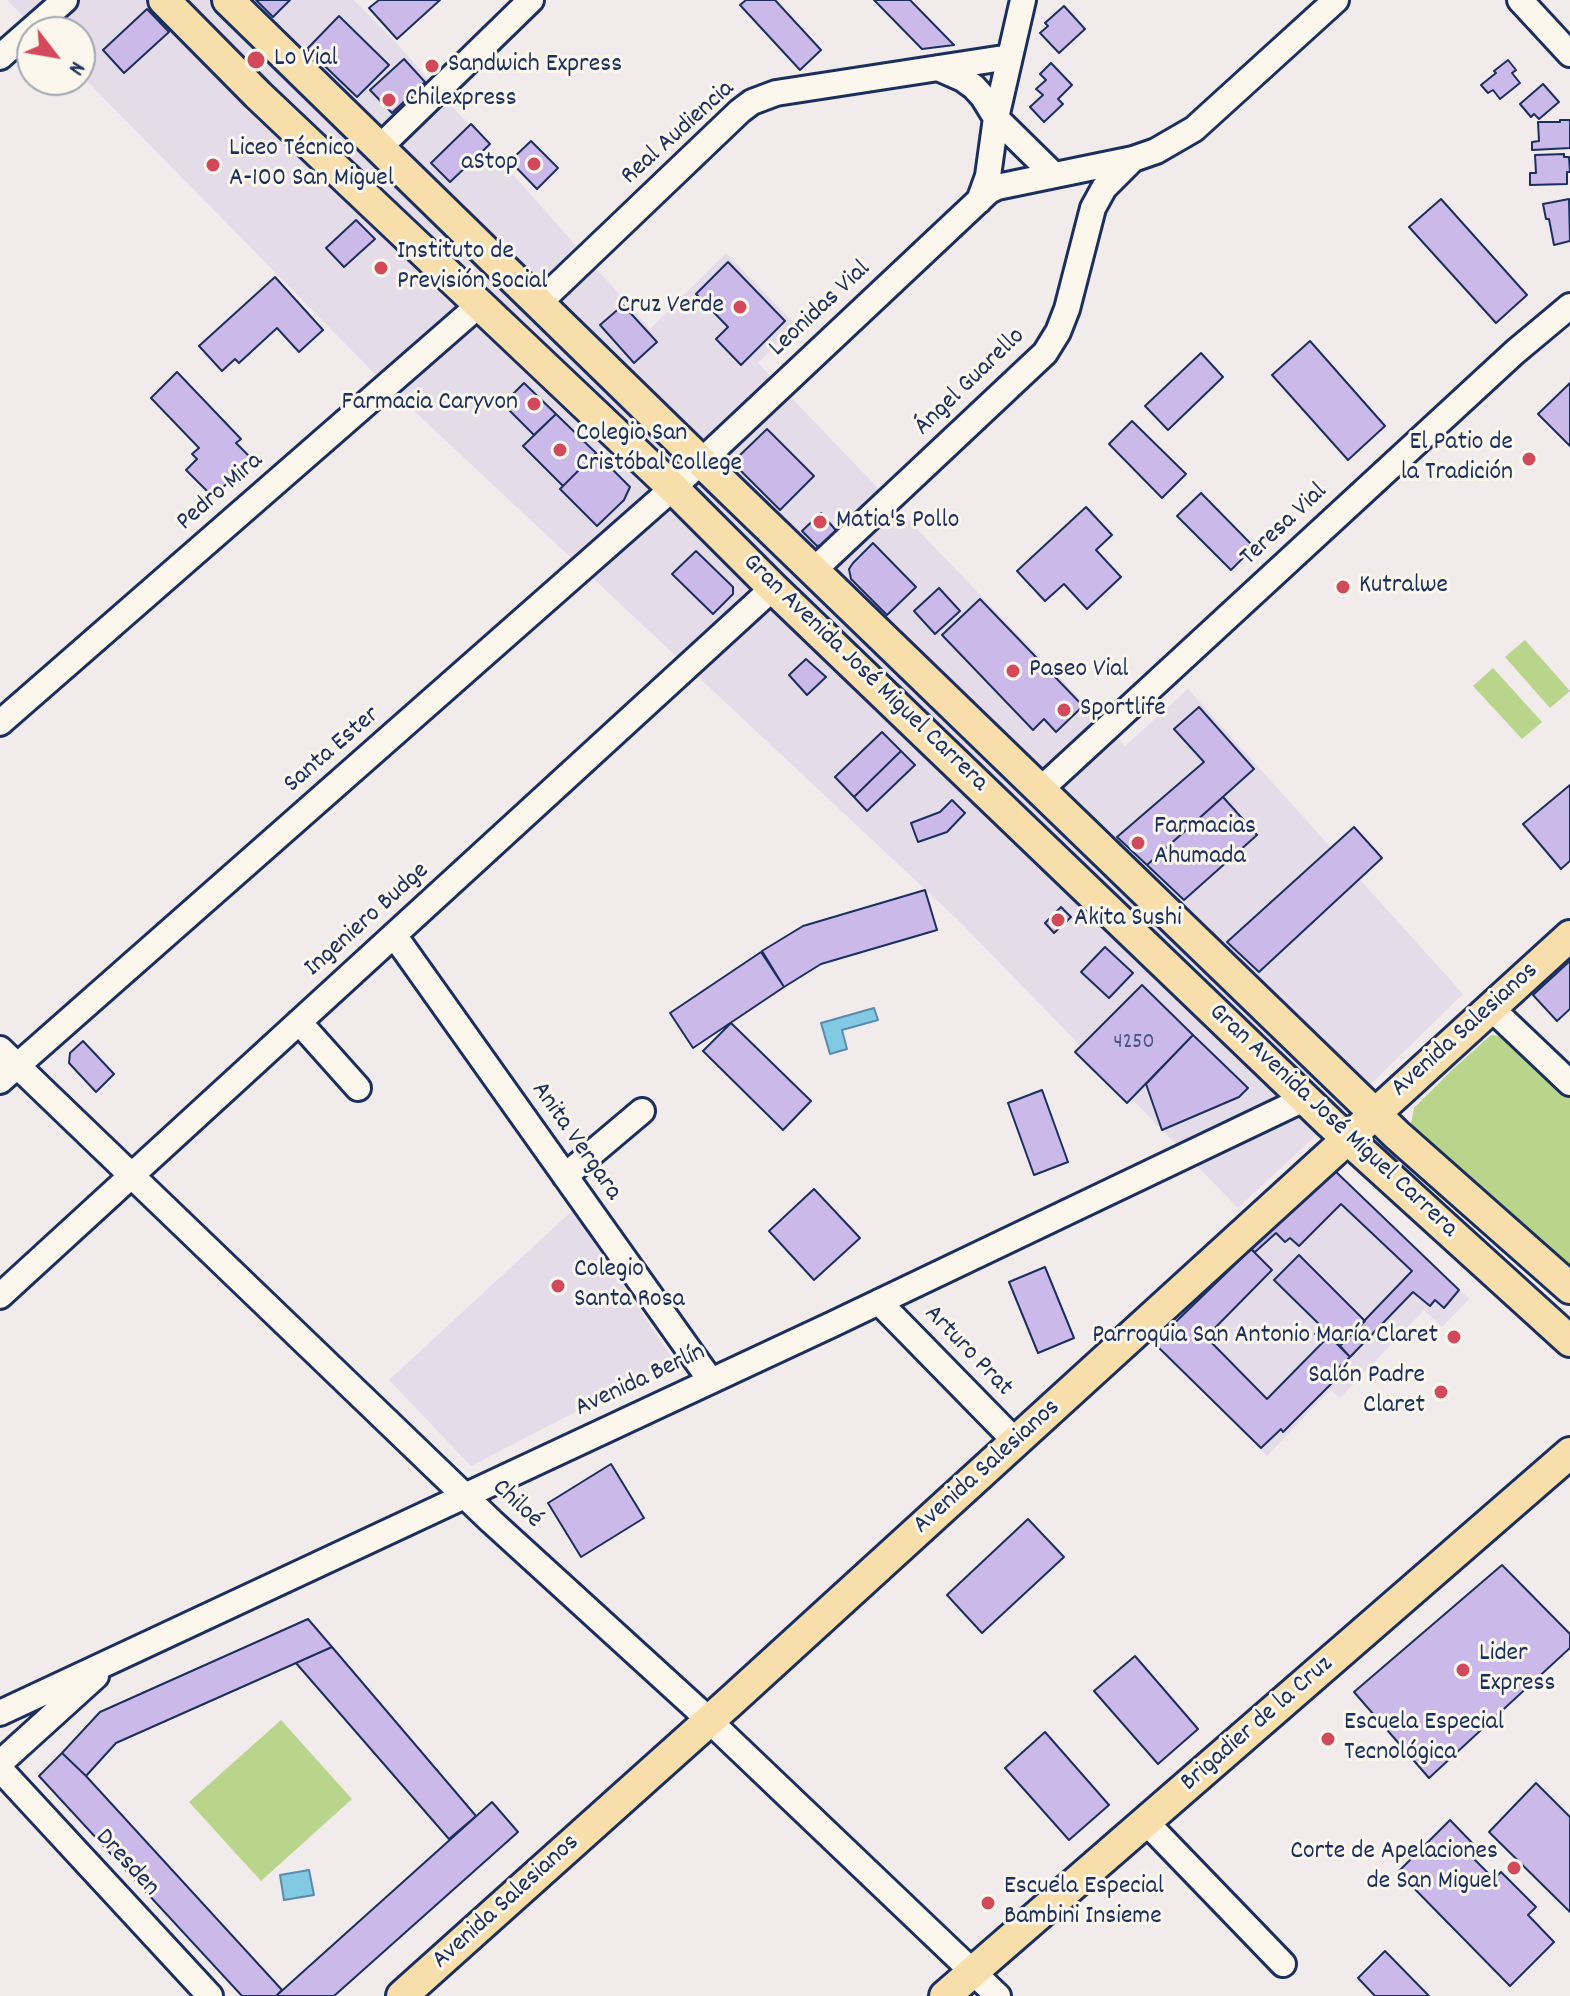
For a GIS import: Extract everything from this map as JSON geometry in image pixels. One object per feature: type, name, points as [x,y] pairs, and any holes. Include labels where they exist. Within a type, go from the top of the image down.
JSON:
[{"type":"main road","name":"Gran Avenida José Miguel Carrera","points":[[164,0],[258,95],[673,488],[1304,1099],[1570,1341]]},
{"type":"main road","name":"Gran Avenida José Miguel Carrera","points":[[228,0],[1410,1146],[1570,1288]]},
{"type":"main road","points":[[992,797],[1016,797],[1040,790]]},
{"type":"main road","name":"Avenida Salesianos","points":[[402,1996],[710,1721],[1570,936]]},
{"type":"main road","name":"Brigadier de la Cruz","points":[[945,1996],[1570,1453]]},
{"type":"street","points":[[0,57],[65,0]]},
{"type":"street","points":[[379,148],[531,0]]},
{"type":"street","points":[[979,201],[988,176],[996,118],[1023,0]]},
{"type":"street","name":"Ángel Guarello","points":[[1053,174],[1133,159],[1156,151],[1194,129],[1336,0]]},
{"type":"street","points":[[1520,0],[1570,54]]},
{"type":"street","name":"Real Audiencia","points":[[539,303],[752,102],[776,93],[1010,57]]},
{"type":"street","points":[[938,68],[974,87],[996,118],[1053,174]]},
{"type":"street","name":"Ángel Guarello","points":[[814,570],[1045,353],[1067,309],[1093,208],[1104,188],[1133,159]]},
{"type":"street","name":"Leonidas Vial","points":[[701,461],[979,201],[997,187],[1053,174]]},
{"type":"street","name":"Pedro Mira","points":[[0,723],[479,305]]},
{"type":"street","name":"Teresa Vial","points":[[1040,790],[1515,352],[1570,306]]},
{"type":"street","name":"Santa Ester","points":[[6,1065],[701,461]]},
{"type":"street","name":"Ingeniero Budge","points":[[0,1296],[773,588]]},
{"type":"street","name":"Anita Vergara","points":[[394,935],[711,1381]]},
{"type":"street","points":[[1491,1008],[1570,1083]]},
{"type":"street","points":[[299,1022],[358,1088]]},
{"type":"street","name":"Chiloé","points":[[6,1065],[131,1176],[465,1496],[710,1721],[998,1996]]},
{"type":"street","name":"Avenida Berlín","points":[[0,1713],[879,1302],[1304,1099]]},
{"type":"street","points":[[565,1176],[642,1111]]},
{"type":"street","name":"Arturo Prat","points":[[879,1302],[1016,1442]]},
{"type":"street","points":[[0,1763],[115,1659]]},
{"type":"street","name":"Dresden","points":[[0,1769],[210,1996]]},
{"type":"street","points":[[1146,1822],[1283,1964]]},
{"type":"shaded area","points":[[7,0],[354,0],[398,45],[650,329],[726,253],[796,325],[758,363],[1125,746],[1188,689],[1463,994],[1238,1208],[960,922],[381,380],[96,90],[96,16],[23,16]]},
{"type":"shaded area","points":[[1333,1169],[1469,1299],[1442,1327],[1424,1310],[1340,1398],[1330,1390],[1267,1456],[1154,1343]]},
{"type":"shaded area","name":"Colegio Santa Rosa","points":[[573,1210],[674,1361],[471,1466],[389,1380]]},
{"type":"green space","points":[[1525,640],[1570,691],[1550,708],[1505,657]]},
{"type":"green space","points":[[1493,668],[1542,722],[1522,739],[1473,686]]},
{"type":"green space","points":[[1491,1035],[1507,1037],[1570,1097],[1570,1271],[1411,1124],[1414,1108]]},
{"type":"green space","points":[[281,1720],[352,1799],[261,1881],[189,1802]]},
{"type":"water","points":[[874,1008],[878,1020],[842,1030],[847,1049],[830,1054],[821,1023]]},
{"type":"water","points":[[309,1870],[314,1895],[284,1900],[280,1875]]},
{"type":"building","points":[[256,0],[290,0],[273,17]]},
{"type":"building","points":[[379,0],[440,0],[397,39],[369,8]]},
{"type":"building","points":[[746,0],[775,0],[821,50],[800,70],[740,5]]},
{"type":"building","points":[[874,0],[910,0],[954,45],[922,49]]},
{"type":"building","points":[[1064,6],[1085,29],[1059,53],[1040,33],[1048,26],[1045,23]]},
{"type":"building","points":[[147,9],[169,32],[124,73],[103,50]]},
{"type":"building","points":[[339,16],[389,65],[357,97],[307,49]]},
{"type":"building","points":[[404,59],[425,82],[392,113],[370,90]]},
{"type":"building","points":[[1508,60],[1516,70],[1512,73],[1520,83],[1500,99],[1493,90],[1488,93],[1481,85]]},
{"type":"building","points":[[1051,63],[1072,85],[1058,99],[1063,104],[1044,122],[1030,107],[1043,95],[1036,89],[1046,80],[1040,74]]},
{"type":"building","points":[[1543,84],[1559,102],[1539,119],[1534,114],[1531,117],[1520,104]]},
{"type":"building","points":[[1570,120],[1570,148],[1532,150],[1532,142],[1539,141],[1538,122]]},
{"type":"building","points":[[471,124],[490,144],[450,182],[431,163]]},
{"type":"building","name":"aStop","points":[[531,141],[558,168],[537,189],[510,161]]},
{"type":"building","points":[[1564,154],[1564,157],[1569,157],[1567,184],[1530,185],[1530,173],[1536,173],[1535,155]]},
{"type":"building","points":[[1441,199],[1527,295],[1496,323],[1409,227]]},
{"type":"building","points":[[1569,199],[1570,241],[1554,245],[1543,204]]},
{"type":"building","points":[[356,220],[375,239],[344,267],[326,248]]},
{"type":"building","name":"Cruz Verde","points":[[728,262],[785,321],[741,365],[716,339],[728,327],[696,294]]},
{"type":"building","points":[[275,277],[323,330],[299,352],[277,328],[239,363],[235,359],[222,371],[199,346]]},
{"type":"building","points":[[623,305],[657,342],[634,363],[600,325]]},
{"type":"building","points":[[1310,341],[1385,426],[1348,460],[1272,375]]},
{"type":"building","points":[[1201,353],[1223,377],[1168,430],[1145,406]]},
{"type":"building","points":[[177,372],[241,439],[236,443],[252,459],[213,497],[186,470],[197,459],[192,454],[199,448],[151,398]]},
{"type":"building","points":[[524,383],[556,414],[534,435],[503,404]]},
{"type":"building","points":[[1570,383],[1570,446],[1538,414]]},
{"type":"building","name":"Colegio San Cristóbal College","points":[[556,414],[596,453],[563,486],[523,446]]},
{"type":"building","points":[[1132,421],[1186,474],[1162,498],[1109,444]]},
{"type":"building","points":[[767,429],[814,476],[780,510],[737,467],[738,457]]},
{"type":"building","points":[[596,453],[630,487],[624,500],[597,526],[560,489]]},
{"type":"building","points":[[1201,493],[1254,547],[1231,570],[1177,516]]},
{"type":"building","points":[[1086,507],[1112,535],[1096,550],[1121,577],[1087,609],[1064,584],[1045,601],[1017,571]]},
{"type":"building","name":"Matia's Pollo","points":[[821,513],[839,534],[828,544],[817,546],[802,531]]},
{"type":"building","points":[[873,543],[916,587],[887,615],[851,579],[849,569]]},
{"type":"building","points":[[696,551],[733,587],[733,594],[713,614],[672,574]]},
{"type":"building","points":[[939,588],[960,611],[935,634],[914,611]]},
{"type":"building","name":"Paseo Vial","points":[[980,599],[1083,706],[1056,732],[1044,719],[1033,730],[942,635]]},
{"type":"building","points":[[806,659],[826,677],[807,695],[789,675]]},
{"type":"building","points":[[1199,707],[1254,769],[1147,865],[1117,837],[1204,762],[1174,729]]},
{"type":"building","points":[[882,732],[901,751],[854,797],[835,777]]},
{"type":"building","points":[[901,751],[915,765],[867,811],[854,797]]},
{"type":"building","points":[[1570,785],[1570,861],[1561,869],[1523,824]]},
{"type":"building","points":[[1223,797],[1257,835],[1184,900],[1147,865]]},
{"type":"building","points":[[952,800],[965,813],[947,832],[918,842],[911,823],[940,812]]},
{"type":"building","points":[[1354,827],[1382,858],[1259,972],[1227,942]]},
{"type":"building","points":[[925,890],[937,930],[821,964],[784,987],[762,951],[803,926]]},
{"type":"building","name":"Akita Sushi","points":[[1061,907],[1071,917],[1054,933],[1045,923]]},
{"type":"building","points":[[1105,947],[1133,973],[1109,998],[1081,972]]},
{"type":"building","points":[[761,952],[784,987],[693,1048],[670,1013]]},
{"type":"building","points":[[1570,961],[1570,1009],[1557,1021],[1533,995]]},
{"type":"building","points":[[1142,985],[1193,1035],[1127,1103],[1075,1052]]},
{"type":"building","points":[[731,1023],[811,1101],[783,1130],[703,1051]]},
{"type":"building","points":[[1193,1035],[1248,1088],[1239,1097],[1162,1130],[1146,1084]]},
{"type":"building","points":[[83,1041],[114,1074],[96,1092],[69,1063],[70,1053]]},
{"type":"building","points":[[1042,1090],[1068,1162],[1034,1175],[1008,1103]]},
{"type":"building","points":[[1333,1169],[1459,1290],[1444,1308],[1435,1300],[1430,1306],[1413,1292],[1350,1357],[1340,1346],[1412,1271],[1341,1204],[1299,1246],[1290,1238],[1285,1242],[1276,1233],[1255,1252],[1251,1249]]},
{"type":"building","points":[[814,1189],[860,1238],[814,1280],[769,1231]]},
{"type":"building","points":[[1251,1249],[1272,1270],[1206,1337],[1267,1399],[1329,1336],[1350,1357],[1328,1378],[1333,1382],[1283,1432],[1281,1429],[1261,1448],[1154,1343]]},
{"type":"building","points":[[1299,1255],[1365,1321],[1340,1346],[1329,1336],[1323,1342],[1315,1334],[1322,1327],[1274,1280]]},
{"type":"building","points":[[1045,1267],[1074,1338],[1038,1353],[1009,1282]]},
{"type":"building","points":[[611,1464],[644,1518],[581,1557],[548,1503]]},
{"type":"building","points":[[1028,1519],[1064,1557],[982,1633],[947,1595]]},
{"type":"building","name":"Lider Express","points":[[1502,1565],[1570,1634],[1570,1648],[1429,1778],[1354,1692]]},
{"type":"building","points":[[308,1619],[332,1647],[116,1743],[86,1776],[62,1753],[100,1712]]},
{"type":"building","points":[[332,1647],[476,1816],[449,1839],[296,1663]]},
{"type":"building","points":[[1135,1656],[1198,1729],[1158,1764],[1094,1691]]},
{"type":"building","points":[[1045,1732],[1109,1805],[1069,1840],[1005,1768]]},
{"type":"building","points":[[62,1753],[282,1990],[276,1996],[242,1996],[39,1776]]},
{"type":"building","points":[[1536,1783],[1570,1817],[1570,1912],[1489,1832]]},
{"type":"building","points":[[492,1802],[518,1832],[334,1996],[276,1996]]},
{"type":"building","points":[[1450,1820],[1478,1849],[1471,1856],[1494,1879],[1501,1872],[1536,1907],[1528,1915],[1554,1942],[1510,1986],[1398,1872]]},
{"type":"building","points":[[1385,1951],[1429,1996],[1375,1996],[1358,1978]]},
{"type":"place","name":"Lo Vial","points":[[256,60]]},
{"type":"place","name":"Sandwich Express","points":[[432,66]]},
{"type":"place","name":"Chilexpress","points":[[389,100]]},
{"type":"place","name":"aStop","points":[[534,164]]},
{"type":"place","name":"Liceo Técnico A-100 San Miguel","points":[[213,165]]},
{"type":"place","name":"Instituto de Previsión Social","points":[[381,268]]},
{"type":"place","name":"Cruz Verde","points":[[740,307]]},
{"type":"place","name":"Farmacia Caryvon","points":[[534,404]]},
{"type":"place","name":"Colegio San Cristóbal College","points":[[560,450]]},
{"type":"place","name":"El Patio de la Tradición","points":[[1529,459]]},
{"type":"place","name":"Matia's Pollo","points":[[820,522]]},
{"type":"place","name":"Kutralwe","points":[[1343,587]]},
{"type":"place","name":"Paseo Vial","points":[[1013,671]]},
{"type":"place","name":"Sportlife","points":[[1064,710]]},
{"type":"place","name":"Farmacias Ahumada","points":[[1138,843]]},
{"type":"place","name":"Akita Sushi","points":[[1058,920]]},
{"type":"place","name":"Colegio Santa Rosa","points":[[558,1286]]},
{"type":"place","name":"Parroquia San Antonio María Claret","points":[[1454,1337]]},
{"type":"place","name":"Salón Padre Claret","points":[[1441,1392]]},
{"type":"place","name":"Lider Express","points":[[1463,1670]]},
{"type":"place","name":"Escuela Especial Tecnológica","points":[[1328,1739]]},
{"type":"place","name":"Corte de Apelaciones de San Miguel","points":[[1514,1868]]},
{"type":"place","name":"Escuela Especial Bambini Insieme","points":[[988,1903]]}]
